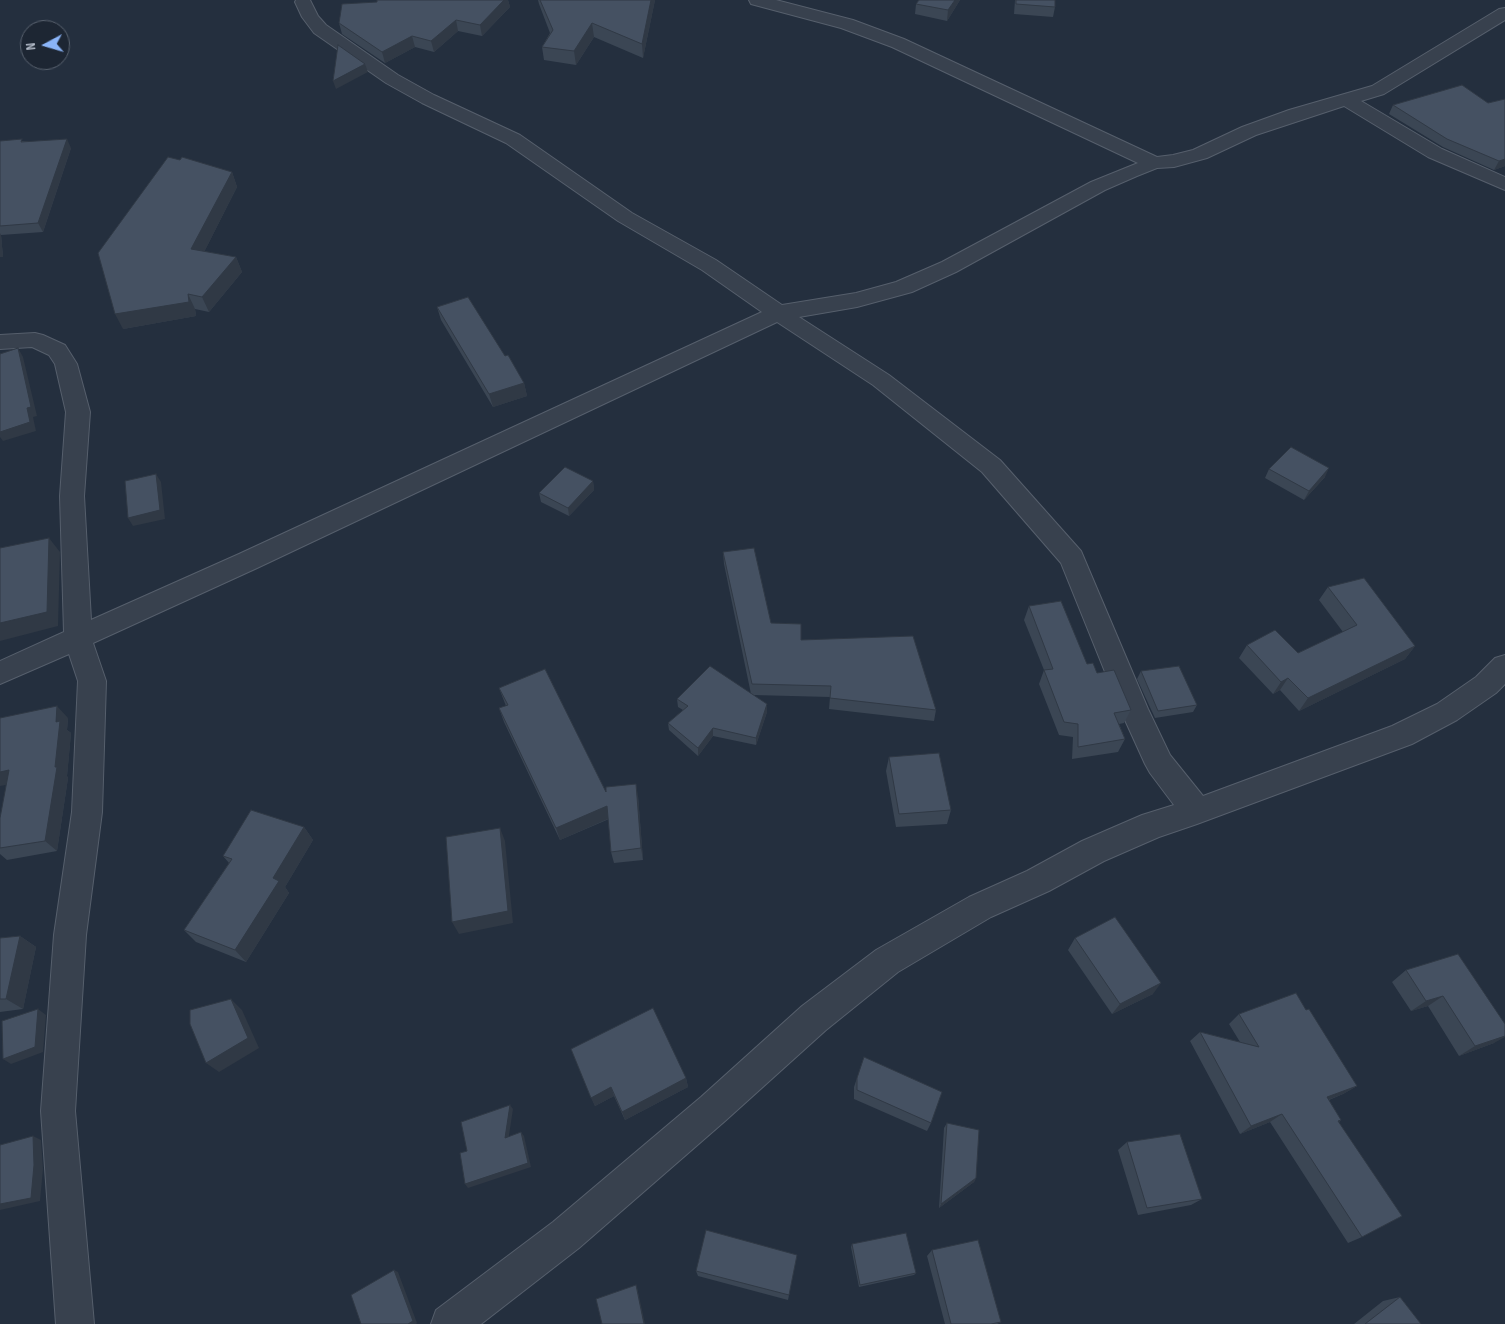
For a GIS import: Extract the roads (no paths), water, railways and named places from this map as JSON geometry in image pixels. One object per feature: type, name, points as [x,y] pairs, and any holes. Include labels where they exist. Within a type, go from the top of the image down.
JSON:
[{"type":"street","points":[[758,0],[847,24],[898,44],[1154,163]]},
{"type":"street","points":[[303,1],[310,17],[320,29],[392,79],[428,99],[513,139],[625,217],[709,265],[778,314],[881,380],[991,466],[1072,558],[1134,709],[1160,764],[1196,811]]},
{"type":"street","points":[[0,673],[258,557],[778,314],[857,300],[904,287],[948,267],[1098,186],[1154,163],[1174,161],[1200,154],[1248,131],[1296,114],[1378,90],[1505,13]]},
{"type":"street","points":[[1347,100],[1435,153],[1505,184]]},
{"type":"street","points":[[0,342],[35,340],[57,350],[66,364],[78,412],[72,496],[78,638],[92,681],[87,812],[70,935],[58,1111],[76,1324]]},
{"type":"street","points":[[450,1324],[566,1235],[713,1110],[814,1018],[888,961],[980,908],[1038,881],[1093,851],[1152,825],[1196,811],[1402,735],[1447,712],[1486,685],[1505,666]]}]
